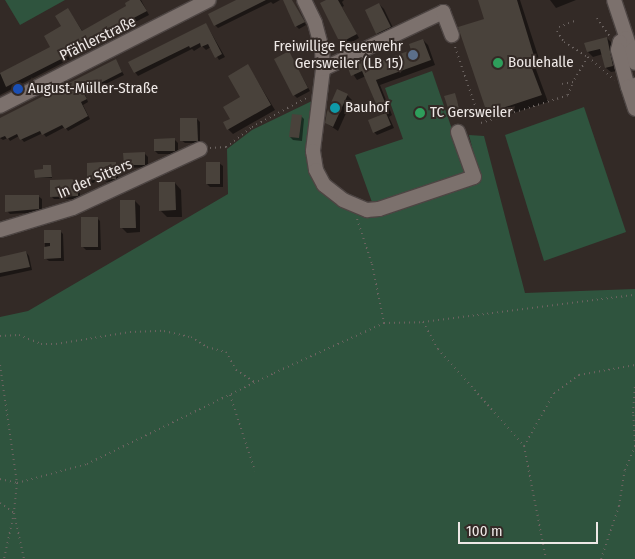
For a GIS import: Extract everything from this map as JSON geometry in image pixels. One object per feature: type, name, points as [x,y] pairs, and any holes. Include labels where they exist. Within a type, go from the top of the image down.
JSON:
[{"type":"street","name":"Pfählerstraße","points":[[0,106],[209,0]]},
{"type":"street","points":[[304,0],[315,23],[322,50],[323,69],[313,151],[316,170],[324,185],[352,205],[368,210],[379,209],[474,177],[458,132]]},
{"type":"street","points":[[614,0],[635,109]]},
{"type":"street","points":[[323,69],[443,12],[452,35]]},
{"type":"street","points":[[622,43],[635,63]]},
{"type":"street","name":"In der Sitters","points":[[0,230],[73,208],[200,148]]},
{"type":"path","points":[[597,18],[622,43]]},
{"type":"path","points":[[559,27],[577,20]]},
{"type":"path","points":[[558,31],[564,42],[588,57],[618,86],[632,86]]},
{"type":"path","points":[[452,35],[481,123],[568,95],[573,82],[588,57]]},
{"type":"path","points":[[562,84],[573,82]]},
{"type":"path","points":[[200,148],[226,147],[252,127],[320,91]]},
{"type":"path","points":[[352,205],[372,264],[384,323]]},
{"type":"path","points":[[0,479],[17,483],[87,464],[384,323],[423,322],[635,295]]},
{"type":"path","points":[[423,322],[438,349],[524,446],[546,559]]},
{"type":"path","points":[[0,336],[20,335],[41,344],[56,344],[130,332],[164,331],[191,337],[207,347],[226,352],[236,370],[256,383]]},
{"type":"path","points":[[524,446],[554,393],[579,375],[635,365]]},
{"type":"path","points":[[0,366],[17,483],[14,513],[4,559]]},
{"type":"path","points":[[600,559],[619,506],[625,470],[635,447],[632,413],[635,386]]},
{"type":"path","points":[[230,395],[255,471]]},
{"type":"path","points":[[0,503],[14,513],[24,559]]},
{"type":"green space","points":[[5,0],[65,0],[20,25]]},
{"type":"green space","name":"TC Gersweiler","points":[[432,71],[467,173],[373,205],[355,155],[403,139],[385,88]]},
{"type":"green space","points":[[314,100],[310,153],[313,181],[330,198],[348,210],[363,214],[481,182],[469,135],[484,136],[525,293],[635,289],[635,559],[0,559],[0,317],[28,311],[228,194],[227,149],[252,130]]},
{"type":"green space","points":[[584,107],[626,232],[544,261],[505,135]]},
{"type":"building","points":[[130,0],[140,0],[147,11],[107,32],[79,50],[6,87],[0,73],[50,47],[44,36],[61,26],[55,16],[68,8],[82,31],[126,6],[125,3]]},
{"type":"building","points":[[236,0],[266,0],[214,26],[208,14]]},
{"type":"building","points":[[283,0],[292,0],[305,22],[295,27]]},
{"type":"building","points":[[326,0],[338,0],[357,34],[340,43],[320,3]]},
{"type":"building","name":"Boulehalle","points":[[478,0],[517,0],[534,56],[528,58],[542,95],[487,113],[458,27],[484,19]]},
{"type":"building","points":[[379,3],[391,27],[376,34],[365,10]]},
{"type":"building","points":[[206,23],[222,54],[215,58],[208,44],[201,47],[200,43],[190,48],[189,46],[134,73],[128,62]]},
{"type":"building","points":[[607,37],[613,66],[605,68],[600,49],[587,52],[584,43]]},
{"type":"building","points":[[423,39],[431,60],[376,80],[388,110],[380,113],[362,71],[351,76],[348,68],[367,58],[370,65],[411,50],[409,44]]},
{"type":"building","points":[[289,51],[308,88],[293,96],[274,59]]},
{"type":"building","points":[[116,59],[122,72],[83,92],[87,99],[81,102],[88,116],[65,129],[62,125],[42,135],[40,131],[20,140],[17,134],[7,139],[5,136],[0,138],[0,118]]},
{"type":"building","points":[[248,64],[271,105],[227,130],[223,122],[230,119],[223,107],[240,97],[228,76]]},
{"type":"building","name":"Bauhof","points":[[337,89],[348,94],[333,127],[325,123],[327,112]]},
{"type":"building","points":[[455,93],[460,111],[450,114],[444,96]]},
{"type":"building","points":[[386,113],[391,125],[373,133],[368,120]]},
{"type":"building","points":[[292,114],[302,115],[299,138],[289,137]]},
{"type":"building","points":[[180,118],[197,118],[198,141],[180,141]]},
{"type":"building","points":[[175,138],[175,151],[154,151],[154,139]]},
{"type":"building","points":[[145,152],[145,165],[124,165],[123,153]]},
{"type":"building","points":[[116,162],[116,179],[87,180],[87,163]]},
{"type":"building","points":[[206,162],[220,162],[220,184],[206,184]]},
{"type":"building","points":[[43,165],[51,165],[52,177],[35,178],[34,170],[43,169]]},
{"type":"building","points":[[78,179],[78,196],[50,197],[50,180]]},
{"type":"building","points":[[159,182],[175,182],[176,210],[159,211]]},
{"type":"building","points":[[5,195],[39,195],[39,209],[5,212]]},
{"type":"building","points":[[120,200],[135,200],[136,228],[120,228]]},
{"type":"building","points":[[81,217],[98,217],[98,247],[81,247]]},
{"type":"building","points":[[44,230],[61,230],[61,258],[44,259],[44,247],[50,246],[50,243],[44,243]]},
{"type":"building","points":[[26,251],[30,267],[0,273],[0,257]]},
{"type":"place","name":"Freiwillige Feuerwehr Gersweiler (LB 15)","points":[[413,55]]},
{"type":"place","name":"Boulehalle","points":[[498,63]]},
{"type":"place","name":"August-Müller-Straße","points":[[18,89]]},
{"type":"place","name":"Bauhof","points":[[335,108]]},
{"type":"place","name":"TC Gersweiler","points":[[420,113]]}]
